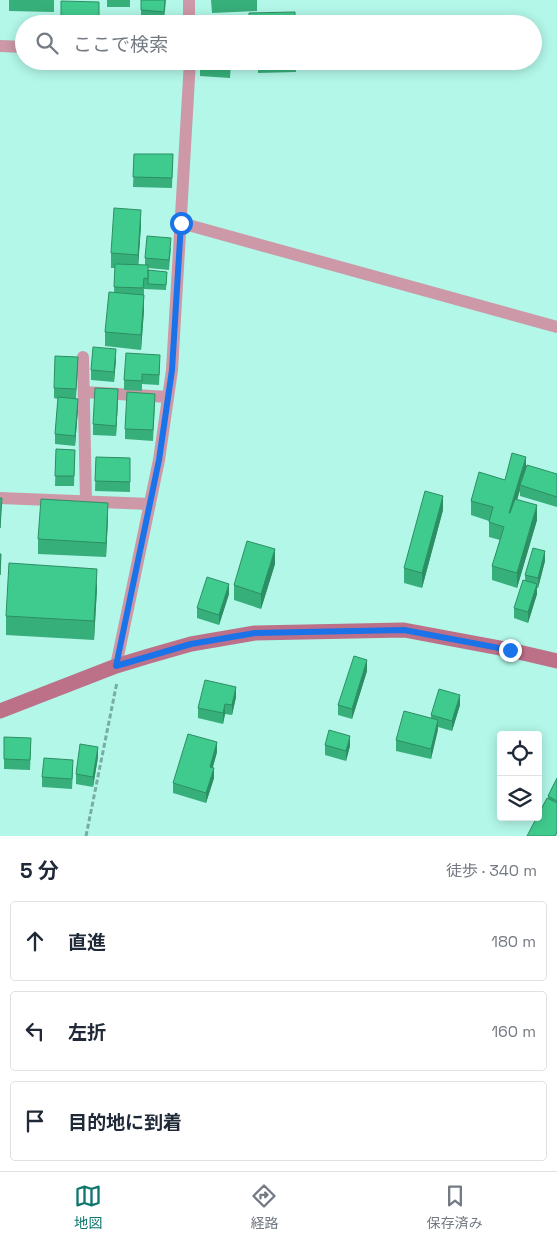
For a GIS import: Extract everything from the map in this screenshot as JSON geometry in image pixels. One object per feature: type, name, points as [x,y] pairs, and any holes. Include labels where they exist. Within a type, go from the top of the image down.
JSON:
[{"type":"street","points":[[188,15],[189,0]]},
{"type":"street","points":[[0,46],[15,47]]},
{"type":"street","points":[[118,666],[159,460],[172,370],[190,70]]},
{"type":"street","points":[[181,223],[557,327]]},
{"type":"street","points":[[83,357],[86,501]]},
{"type":"street","points":[[84,392],[168,397]]},
{"type":"street","points":[[0,498],[150,504]]},
{"type":"street","points":[[0,711],[118,666],[191,644],[255,633],[404,630],[557,661]]},
{"type":"path","points":[[86,836],[118,666]]},
{"type":"building","points":[[141,0],[165,0],[164,12],[141,10]]},
{"type":"building","points":[[61,1],[99,2],[99,15],[61,15]]},
{"type":"building","points":[[295,12],[295,15],[249,15],[249,13]]},
{"type":"building","points":[[134,154],[173,154],[172,178],[133,177]]},
{"type":"building","points":[[114,208],[141,210],[138,255],[111,253]]},
{"type":"building","points":[[147,236],[171,238],[169,260],[145,258]]},
{"type":"building","points":[[115,264],[148,265],[148,279],[144,278],[143,288],[114,287]]},
{"type":"building","points":[[148,270],[167,272],[166,285],[148,284]]},
{"type":"building","points":[[109,292],[144,295],[141,335],[105,332]]},
{"type":"building","points":[[93,347],[116,349],[114,372],[91,370]]},
{"type":"building","points":[[126,353],[160,355],[159,375],[142,374],[142,381],[124,380]]},
{"type":"building","points":[[55,356],[78,357],[76,389],[54,388]]},
{"type":"building","points":[[95,388],[118,389],[116,426],[93,424]]},
{"type":"building","points":[[127,392],[155,394],[153,430],[125,429]]},
{"type":"building","points":[[58,397],[78,399],[75,436],[55,434]]},
{"type":"building","points":[[56,449],[75,450],[74,476],[55,476]]},
{"type":"building","points":[[512,453],[526,457],[509,513],[515,499],[537,505],[517,573],[492,566],[504,527],[489,522],[493,507],[471,501],[479,472],[505,480]]},
{"type":"building","points":[[96,457],[130,458],[130,482],[95,481]]},
{"type":"building","points":[[527,465],[557,474],[557,497],[520,485]]},
{"type":"building","points":[[425,491],[443,496],[422,573],[404,568]]},
{"type":"building","points":[[0,498],[2,498],[0,528]]},
{"type":"building","points":[[41,499],[108,503],[106,543],[38,539]]},
{"type":"building","points":[[247,541],[275,549],[261,594],[234,585]]},
{"type":"building","points":[[533,548],[545,551],[538,578],[525,575]]},
{"type":"building","points":[[9,563],[97,569],[94,621],[6,616]]},
{"type":"building","points":[[207,577],[229,584],[219,615],[197,608]]},
{"type":"building","points":[[523,580],[537,584],[528,612],[514,608]]},
{"type":"building","points":[[354,656],[367,660],[352,709],[338,705]]},
{"type":"building","points":[[205,680],[236,687],[232,705],[225,704],[223,713],[198,708]]},
{"type":"building","points":[[439,689],[460,695],[452,721],[431,715]]},
{"type":"building","points":[[404,711],[438,720],[431,749],[396,740]]},
{"type":"building","points":[[329,730],[350,736],[346,751],[325,745]]},
{"type":"building","points":[[188,734],[217,742],[210,767],[214,768],[206,793],[173,783]]},
{"type":"building","points":[[4,737],[31,738],[30,760],[4,759]]},
{"type":"building","points":[[80,744],[98,747],[93,777],[76,774]]},
{"type":"building","points":[[44,758],[73,760],[72,779],[42,777]]},
{"type":"building","points":[[557,778],[557,801],[548,796]]},
{"type":"building","points":[[547,798],[557,803],[557,832],[555,836],[527,836],[535,821],[542,821],[542,807]]},
{"type":"route","points":[[181,223],[172,370],[159,460],[116,666],[191,644],[255,633],[404,630],[510,650]]}]
